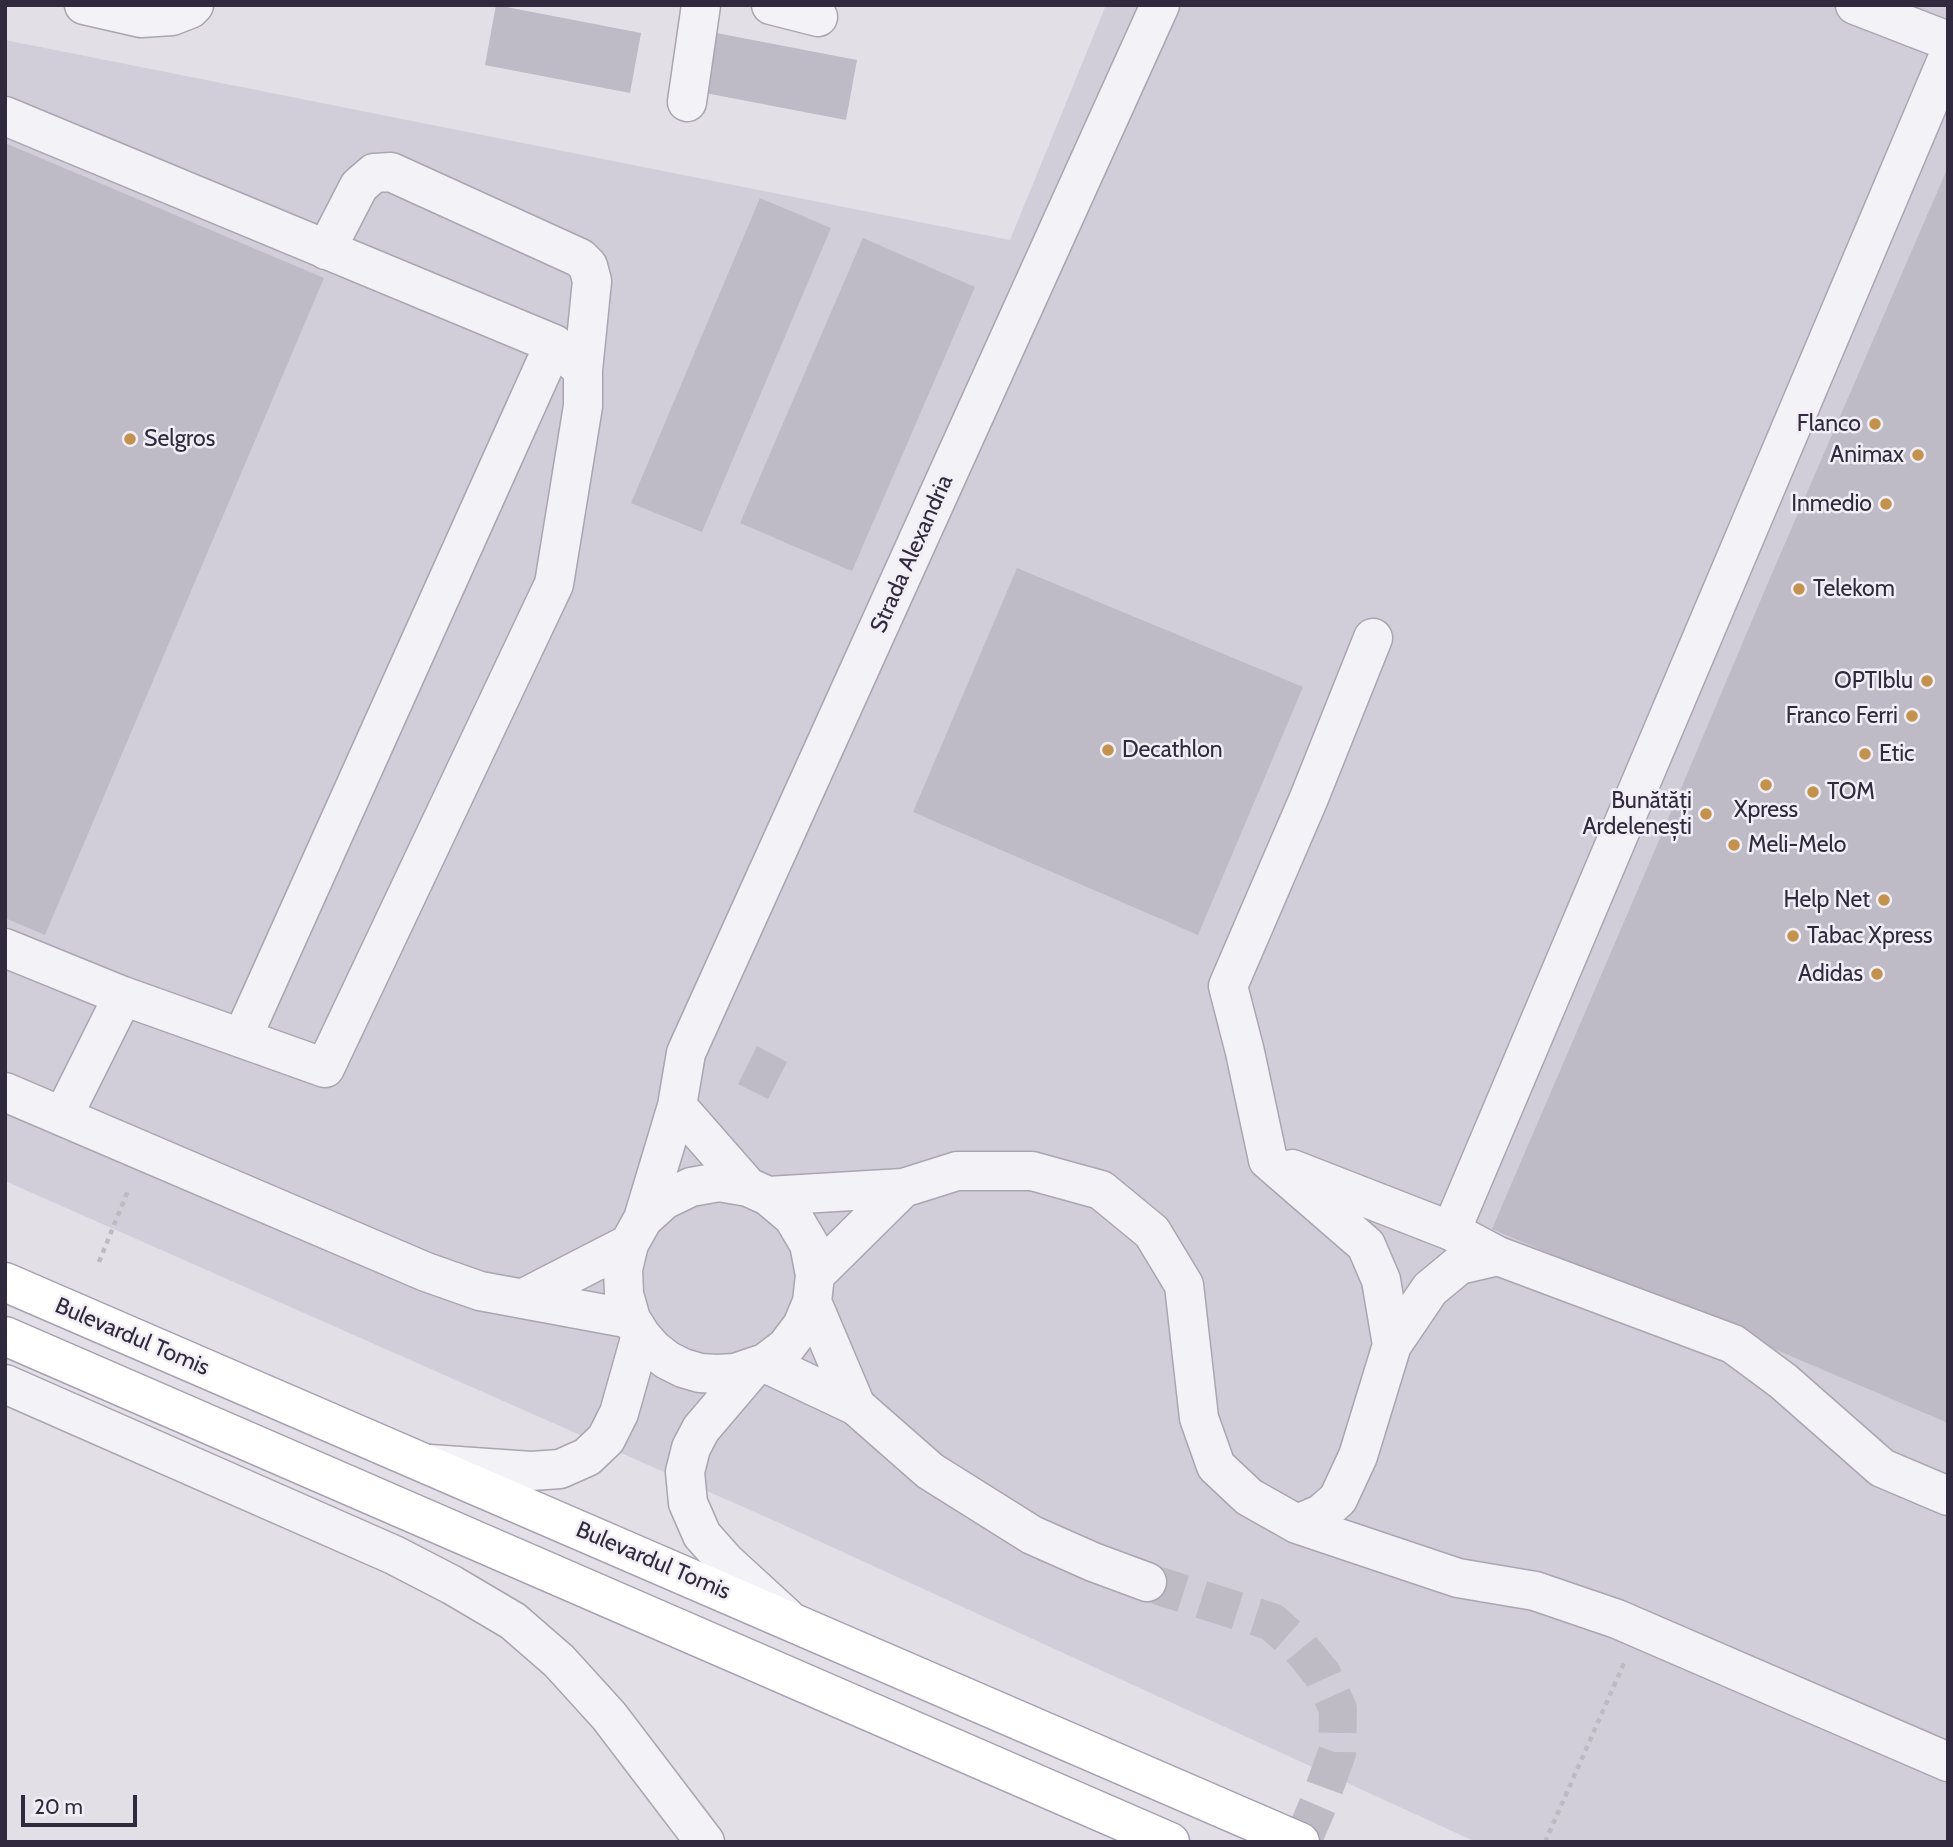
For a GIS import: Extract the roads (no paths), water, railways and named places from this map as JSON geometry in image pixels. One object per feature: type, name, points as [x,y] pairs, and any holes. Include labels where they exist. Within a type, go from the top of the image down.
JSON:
[{"type":"main road","name":"Bulevardul Tomis","points":[[5,1282],[1300,1842]]},
{"type":"main road","points":[[5,1336],[1170,1842]]},
{"type":"street","points":[[83,5],[141,18],[172,16],[194,5]]},
{"type":"street","points":[[687,102],[701,5]]},
{"type":"street","points":[[771,5],[818,17]]},
{"type":"street","name":"Strada Alexandria","points":[[636,1232],[677,1106],[687,1053],[1160,5]]},
{"type":"street","points":[[1855,5],[1948,41]]},
{"type":"street","points":[[1451,1231],[1948,57]]},
{"type":"street","points":[[5,116],[554,344],[583,370]]},
{"type":"street","points":[[5,948],[123,996],[325,1068],[554,584],[583,406],[583,370],[592,281],[588,266],[580,258],[390,172],[374,173],[359,186],[326,250]]},
{"type":"street","points":[[242,1038],[554,344]]},
{"type":"street","points":[[1373,638],[1309,798],[1228,986],[1268,1160],[1366,1245],[1381,1280],[1392,1345]]},
{"type":"street","points":[[63,1116],[123,996]]},
{"type":"street","points":[[5,1092],[426,1272],[480,1291],[636,1327]]},
{"type":"street","points":[[677,1106],[758,1192],[793,1217],[808,1244],[813,1288],[856,1406]]},
{"type":"street","points":[[1268,1160],[1451,1231],[1498,1256],[1733,1344],[1783,1381],[1882,1468],[1948,1496]]},
{"type":"street","points":[[522,1299],[636,1232],[664,1200],[691,1187],[719,1182],[758,1192],[903,1188],[957,1171],[1032,1171],[1101,1190],[1152,1233],[1184,1285],[1199,1418],[1216,1466],[1249,1497],[1297,1524],[1458,1578],[1535,1591],[1617,1619],[1948,1762]]},
{"type":"street","points":[[790,1621],[726,1562],[702,1535],[688,1503],[685,1472],[691,1448],[701,1429],[758,1366],[786,1347],[802,1326],[813,1288],[903,1188]]},
{"type":"street","points":[[636,1232],[623,1269],[624,1294],[636,1327],[660,1354],[683,1368],[699,1373],[735,1373],[758,1366],[856,1406],[930,1471],[1032,1535],[1147,1582]]},
{"type":"street","points":[[1297,1524],[1321,1514],[1338,1499],[1358,1456],[1392,1345],[1430,1289],[1459,1265],[1498,1256]]},
{"type":"street","points":[[428,1464],[531,1471],[559,1468],[587,1457],[606,1439],[619,1413],[636,1327]]},
{"type":"street","points":[[5,1384],[394,1555],[513,1621],[559,1661],[609,1716],[705,1842]]},
{"type":"tunnel","points":[[1147,1582],[1272,1622],[1299,1646],[1322,1674],[1338,1709],[1337,1753],[1302,1842]]},
{"type":"place","name":"Flanco","points":[[1875,424]]},
{"type":"place","name":"Selgros","points":[[130,439]]},
{"type":"place","name":"Animax","points":[[1918,455]]},
{"type":"place","name":"Inmedio","points":[[1886,504]]},
{"type":"place","name":"Telekom","points":[[1799,589]]},
{"type":"place","name":"OPTIblu","points":[[1927,681]]},
{"type":"place","name":"Franco Ferri","points":[[1912,716]]},
{"type":"place","name":"Decathlon","points":[[1108,750]]},
{"type":"place","name":"Etic","points":[[1865,754]]},
{"type":"place","name":"Xpress","points":[[1766,785]]},
{"type":"place","name":"TOM","points":[[1813,792]]},
{"type":"place","name":"Bunătăți Ardelenești","points":[[1706,814]]},
{"type":"place","name":"Meli-Melo","points":[[1734,845]]},
{"type":"place","name":"Help Net","points":[[1884,900]]},
{"type":"place","name":"Tabac Xpress","points":[[1793,936]]},
{"type":"place","name":"Adidas","points":[[1877,974]]}]
